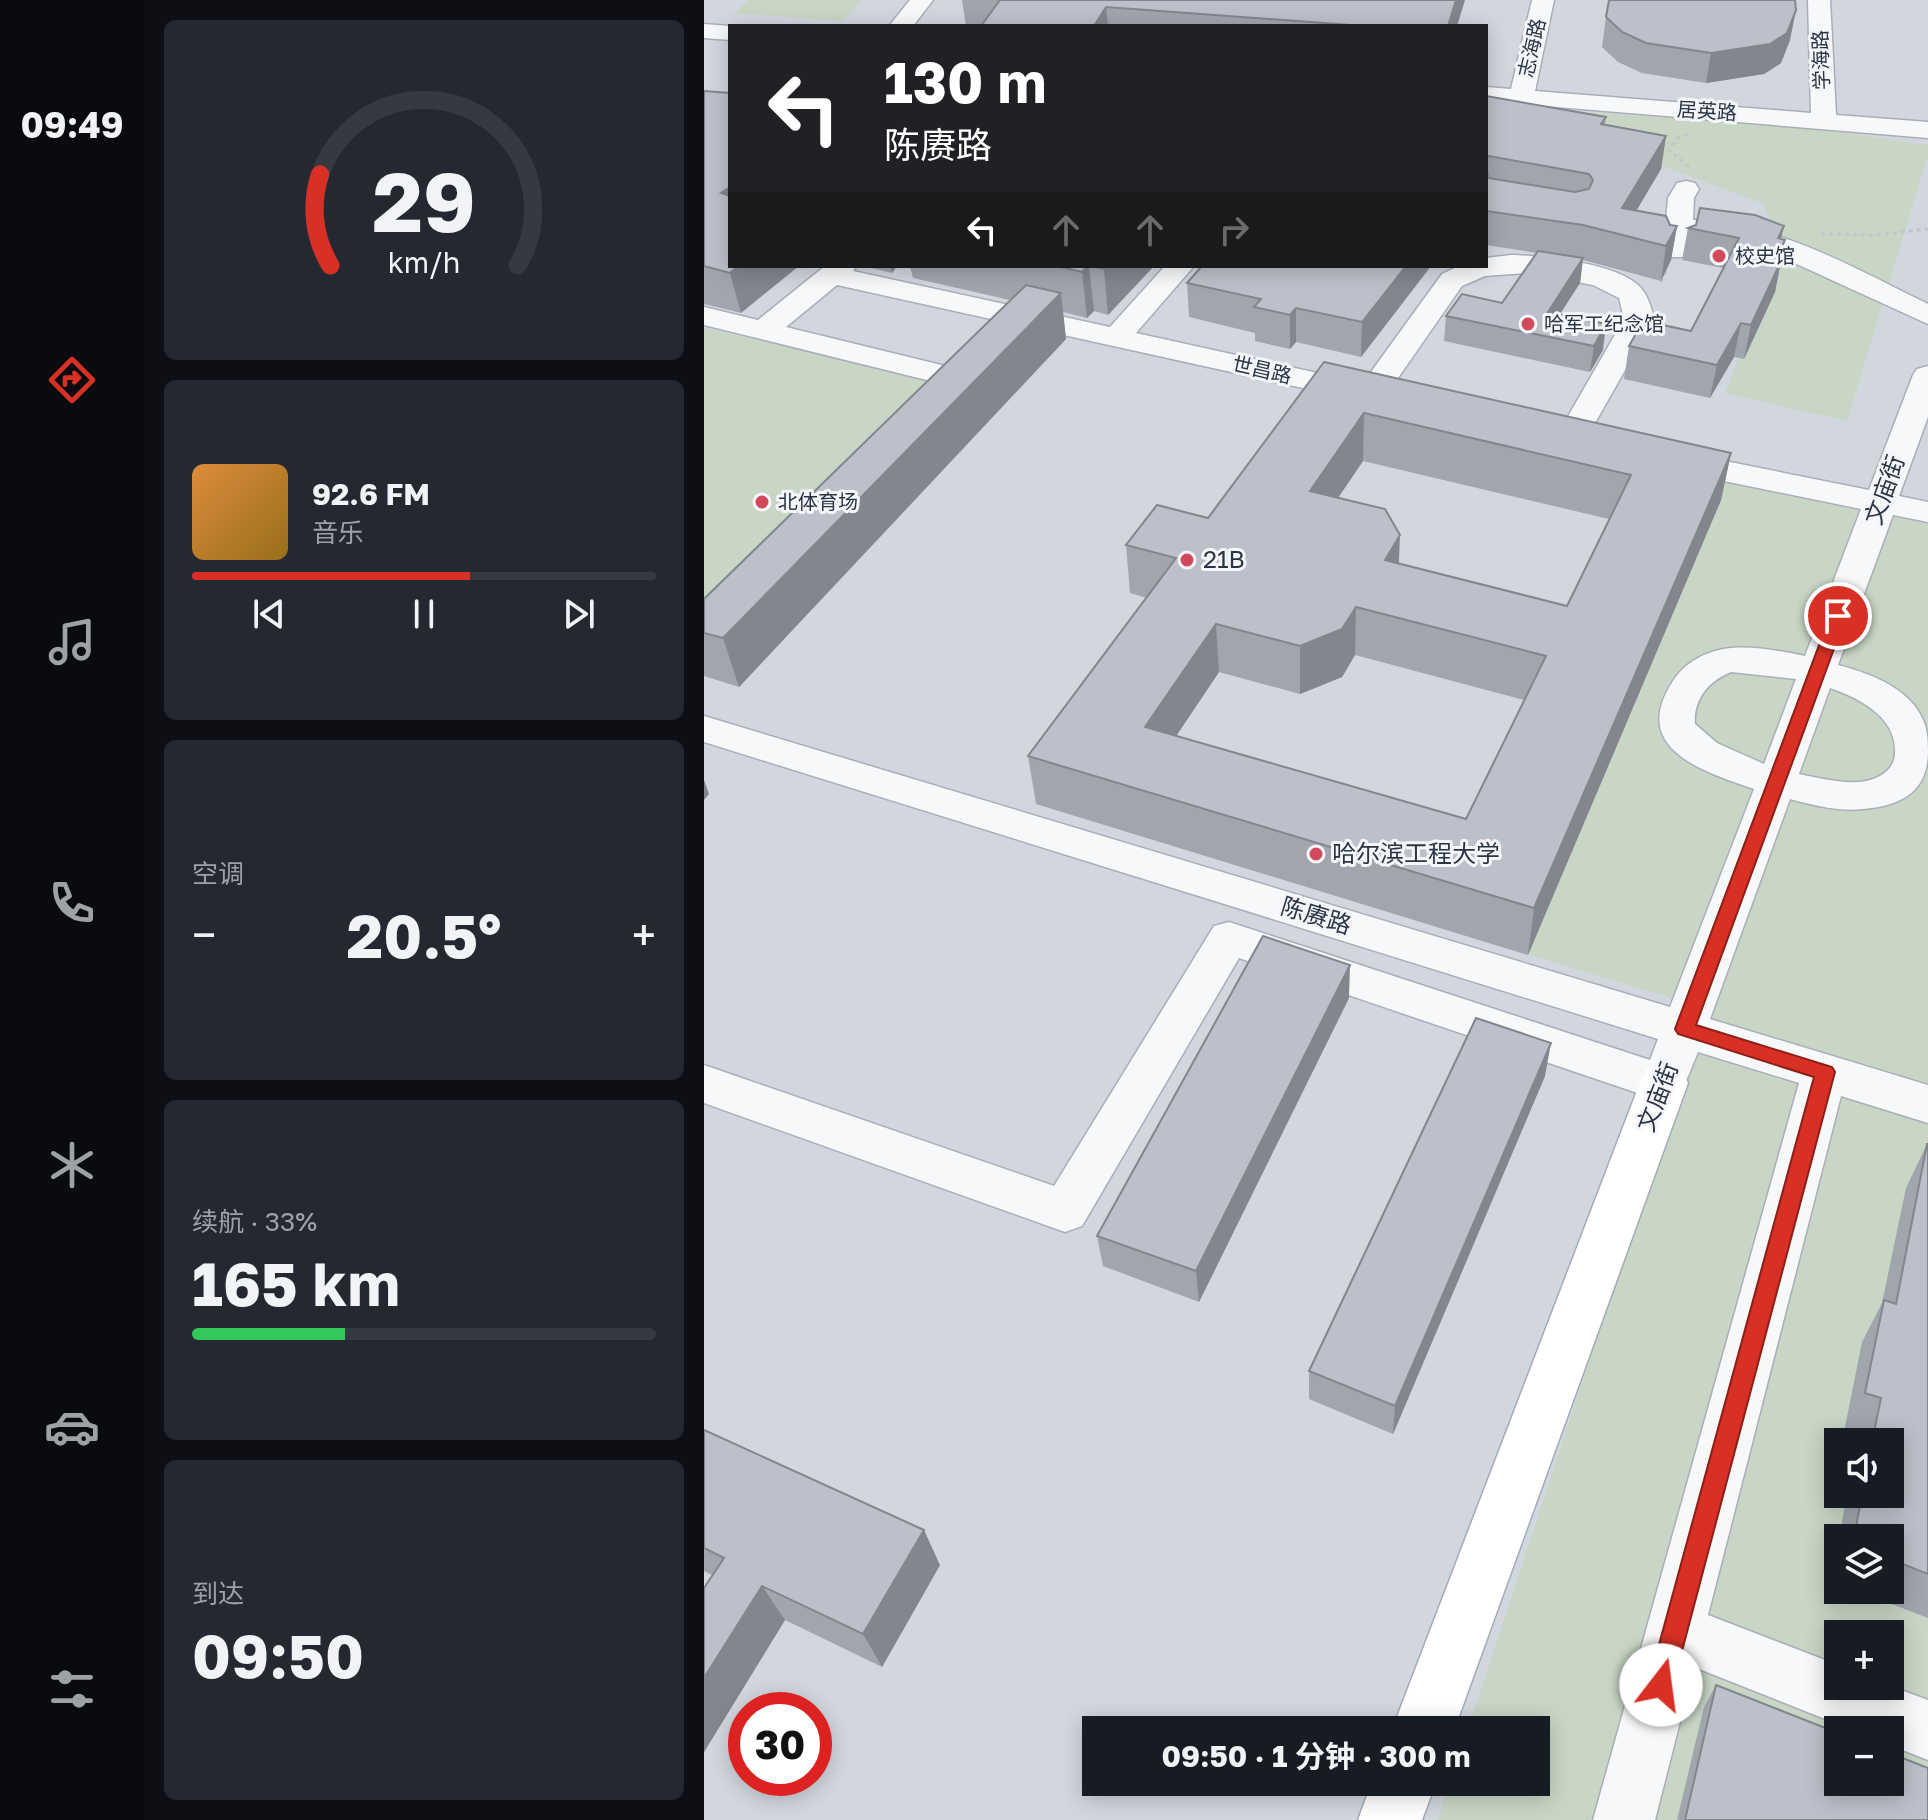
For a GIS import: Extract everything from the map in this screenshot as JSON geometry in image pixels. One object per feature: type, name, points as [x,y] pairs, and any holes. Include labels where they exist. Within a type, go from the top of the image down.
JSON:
[{"type":"main road","name":"文庙街","points":[[1428,1716],[1664,1083]]},
{"type":"main road","points":[[1390,1820],[1399,1796]]},
{"type":"street","points":[[903,24],[922,0]]},
{"type":"street","name":"志海路","points":[[1521,97],[1543,0]]},
{"type":"street","name":"学海路","points":[[1819,0],[1824,121]]},
{"type":"street","points":[[704,31],[728,33]]},
{"type":"street","name":"居英路","points":[[1488,94],[1928,130]]},
{"type":"street","points":[[1686,189],[1681,198],[1679,240],[1712,228],[1765,241],[1928,315]]},
{"type":"street","points":[[1488,266],[1501,263],[1530,264],[1608,281],[1626,290],[1636,302],[1639,319],[1584,442],[1540,432]]},
{"type":"street","points":[[1117,337],[1178,268]]},
{"type":"street","points":[[1371,394],[1452,280],[1480,268]]},
{"type":"street","points":[[764,330],[837,270]]},
{"type":"street","name":"世昌路","points":[[837,270],[1025,317],[1402,401]]},
{"type":"street","points":[[1636,302],[1652,294],[1661,282]]},
{"type":"street","points":[[704,316],[971,372],[1025,317]]},
{"type":"street","name":"文庙街","points":[[1664,1083],[1928,375]]},
{"type":"street","points":[[1642,454],[1928,512]]},
{"type":"street","points":[[1729,660],[1753,660],[1817,673],[1858,684],[1885,699],[1907,719],[1917,736],[1917,755],[1908,774],[1868,795],[1818,792],[1744,772],[1689,744],[1676,726],[1675,709],[1694,675],[1729,660]]},
{"type":"street","name":"陈赓路","points":[[704,729],[1928,1104]]},
{"type":"street","points":[[704,1084],[1065,1211],[1229,938],[1664,1083]]},
{"type":"street","points":[[1624,1820],[1825,1072]]},
{"type":"street","points":[[1675,1631],[1928,1730]]},
{"type":"path","points":[[1686,189],[1696,174],[1669,150],[1678,138],[1691,133]]},
{"type":"path","points":[[1765,241],[1804,233],[1866,235],[1928,229]]},
{"type":"shaded area","name":"哈尔滨工程大学","points":[[704,0],[1928,0],[1928,1820],[704,1820]]},
{"type":"green space","points":[[748,0],[862,0],[843,21],[735,13]]},
{"type":"green space","points":[[1502,106],[1809,128],[1928,145],[1928,155],[1847,421],[1725,393],[1783,246],[1762,203]]},
{"type":"green space","name":"北体育场","points":[[704,328],[937,380],[704,623]]},
{"type":"green space","points":[[1715,457],[1928,505],[1928,1820],[1438,1820],[1446,1796],[1550,1796],[1550,1716],[1473,1716],[1705,1008],[1498,945]]},
{"type":"building","points":[[1000,0],[1456,0],[1449,24],[1338,24],[1106,7],[1095,24],[982,24]]},
{"type":"building","points":[[1609,0],[1795,0],[1796,10],[1787,33],[1770,44],[1711,53],[1646,43],[1622,32],[1606,17]]},
{"type":"building","points":[[704,91],[728,93],[728,188],[721,193],[728,195],[728,268],[736,268],[730,273],[704,266]]},
{"type":"building","points":[[1488,96],[1606,117],[1601,124],[1666,136],[1622,208],[1666,216],[1670,225],[1677,226],[1666,246],[1583,225],[1488,211],[1488,178],[1575,192],[1589,189],[1593,180],[1589,174],[1489,156]]},
{"type":"building","points":[[1700,208],[1755,215],[1784,226],[1778,238],[1785,240],[1776,258],[1782,259],[1751,325],[1741,323],[1717,365],[1629,346],[1643,321],[1691,331],[1739,238],[1688,228],[1696,225]]},
{"type":"building","points":[[1538,251],[1583,258],[1548,312],[1606,324],[1594,346],[1446,316],[1462,294],[1502,303]]},
{"type":"building","points":[[1065,268],[1086,268],[1082,272]]},
{"type":"building","points":[[1200,268],[1404,268],[1362,322],[1296,308],[1290,315],[1254,307],[1261,299],[1187,283]]},
{"type":"building","points":[[1026,285],[1061,293],[723,638],[704,633],[704,599]]},
{"type":"building","points":[[1324,362],[1731,453],[1534,908],[1028,756],[1176,558],[1126,545],[1157,505],[1208,518]],"holes":[[[1364,413],[1631,475],[1567,606],[1385,560],[1400,535],[1385,509],[1310,491]],[[1356,607],[1546,656],[1466,819],[1145,727],[1216,624],[1300,646],[1342,629]]]},
{"type":"building","points":[[1263,936],[1350,965],[1196,1271],[1097,1236]]},
{"type":"building","points":[[1476,1018],[1551,1043],[1395,1406],[1309,1371]]},
{"type":"building","points":[[1928,1144],[1928,1574],[1904,1565],[1904,1524],[1857,1524],[1859,1508],[1904,1508],[1904,1428],[1875,1428],[1881,1398],[1865,1393],[1884,1300],[1896,1304]]},
{"type":"building","points":[[704,1430],[924,1530],[863,1634],[762,1586],[704,1678],[704,1588],[724,1558],[704,1548]]},
{"type":"building","points":[[1716,1685],[1824,1727],[1824,1796],[1904,1796],[1904,1759],[1928,1768],[1928,1820],[1685,1820]]},
{"type":"place","name":"校史馆","points":[[1719,256]]},
{"type":"place","name":"哈军工纪念馆","points":[[1528,324]]},
{"type":"place","name":"北体育场","points":[[762,502]]},
{"type":"place","name":"21B","points":[[1187,560]]},
{"type":"place","name":"哈尔滨工程大学","points":[[1316,854]]},
{"type":"route","points":[[1661,1685],[1825,1072],[1684,1029],[1838,616]]}]
